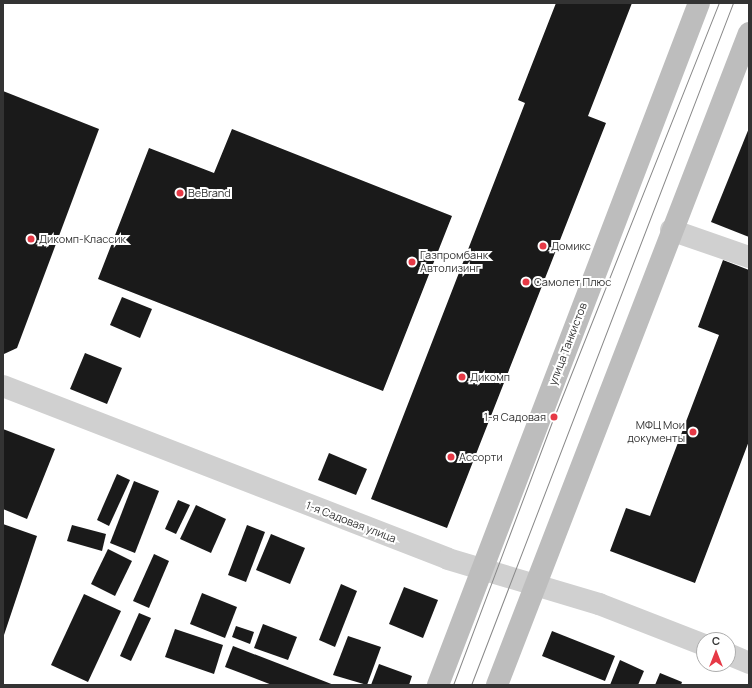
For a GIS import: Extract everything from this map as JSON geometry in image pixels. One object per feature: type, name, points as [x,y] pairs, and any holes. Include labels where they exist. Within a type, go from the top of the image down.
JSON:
[{"type":"main road","name":"улица Танкистов","points":[[438,685],[699,3]]},
{"type":"main road","points":[[498,685],[671,230],[745,59],[749,33]]},
{"type":"street","points":[[671,230],[749,257]]},
{"type":"street","name":"1-я Садовая улица","points":[[3,386],[250,484],[448,559],[599,604],[696,642]]},
{"type":"street","points":[[736,657],[749,663]]},
{"type":"building","name":"Дикомп","points":[[556,3],[632,3],[588,116],[606,123],[447,528],[371,499],[525,103],[518,100]]},
{"type":"building","name":"Дикомп-Классик","points":[[3,91],[99,129],[17,348],[4,354]]},
{"type":"building","points":[[749,128],[749,237],[711,222]]},
{"type":"building","points":[[232,129],[452,216],[383,391],[98,279],[149,148],[214,173]]},
{"type":"building","points":[[723,260],[749,270],[749,441],[695,583],[610,551],[626,508],[650,516],[719,335],[698,327]]},
{"type":"building","points":[[122,297],[152,309],[140,338],[110,325]]},
{"type":"building","points":[[85,353],[122,368],[107,404],[70,389]]},
{"type":"building","points":[[3,429],[55,449],[27,519],[3,509]]},
{"type":"building","points":[[329,453],[367,469],[356,495],[318,480]]},
{"type":"building","points":[[117,474],[130,480],[109,526],[97,520]]},
{"type":"building","points":[[134,481],[159,491],[135,553],[110,543]]},
{"type":"building","points":[[178,500],[190,505],[176,534],[165,529]]},
{"type":"building","points":[[196,505],[226,519],[211,553],[180,539]]},
{"type":"building","points":[[3,524],[37,536],[3,638]]},
{"type":"building","points":[[72,525],[106,534],[102,551],[67,541]]},
{"type":"building","points":[[247,525],[265,532],[246,582],[228,575]]},
{"type":"building","points":[[271,534],[305,548],[290,584],[256,570]]},
{"type":"building","points":[[108,549],[132,561],[115,596],[91,584]]},
{"type":"building","points":[[154,554],[169,561],[149,608],[133,601]]},
{"type":"building","points":[[341,584],[357,591],[335,647],[319,640]]},
{"type":"building","points":[[404,587],[438,600],[423,638],[389,624]]},
{"type":"building","points":[[202,593],[237,607],[225,638],[190,624]]},
{"type":"building","points":[[84,594],[121,611],[88,682],[51,665]]},
{"type":"building","points":[[139,613],[151,618],[131,661],[120,656]]},
{"type":"building","points":[[263,624],[297,637],[288,660],[254,648]]},
{"type":"building","points":[[236,626],[254,632],[250,644],[232,637]]},
{"type":"building","points":[[175,629],[223,645],[214,674],[165,657]]},
{"type":"building","points":[[552,631],[615,656],[605,681],[542,656]]},
{"type":"building","points":[[348,636],[381,647],[367,685],[333,675]]},
{"type":"building","points":[[233,646],[334,685],[272,685],[225,667]]},
{"type":"building","points":[[620,660],[644,671],[638,685],[610,685]]},
{"type":"building","points":[[379,664],[412,676],[409,685],[371,685]]},
{"type":"building","points":[[660,673],[682,682],[681,685],[655,685]]},
{"type":"tram line","points":[[453,685],[554,417],[719,3]]},
{"type":"tram line","points":[[471,685],[733,3]]},
{"type":"place","name":"BeBrand","points":[[180,193]]},
{"type":"place","name":"Дикомп-Классик","points":[[31,239]]},
{"type":"place","name":"Домикс","points":[[543,246]]},
{"type":"place","name":"Газпромбанк Автолизинг","points":[[412,262]]},
{"type":"place","name":"Самолет Плюс","points":[[526,282]]},
{"type":"place","name":"Дикомп","points":[[462,377]]},
{"type":"place","name":"1-я Садовая","points":[[554,417]]},
{"type":"place","name":"МФЦ Мои документы","points":[[693,432]]},
{"type":"place","name":"Ассорти","points":[[451,457]]}]
